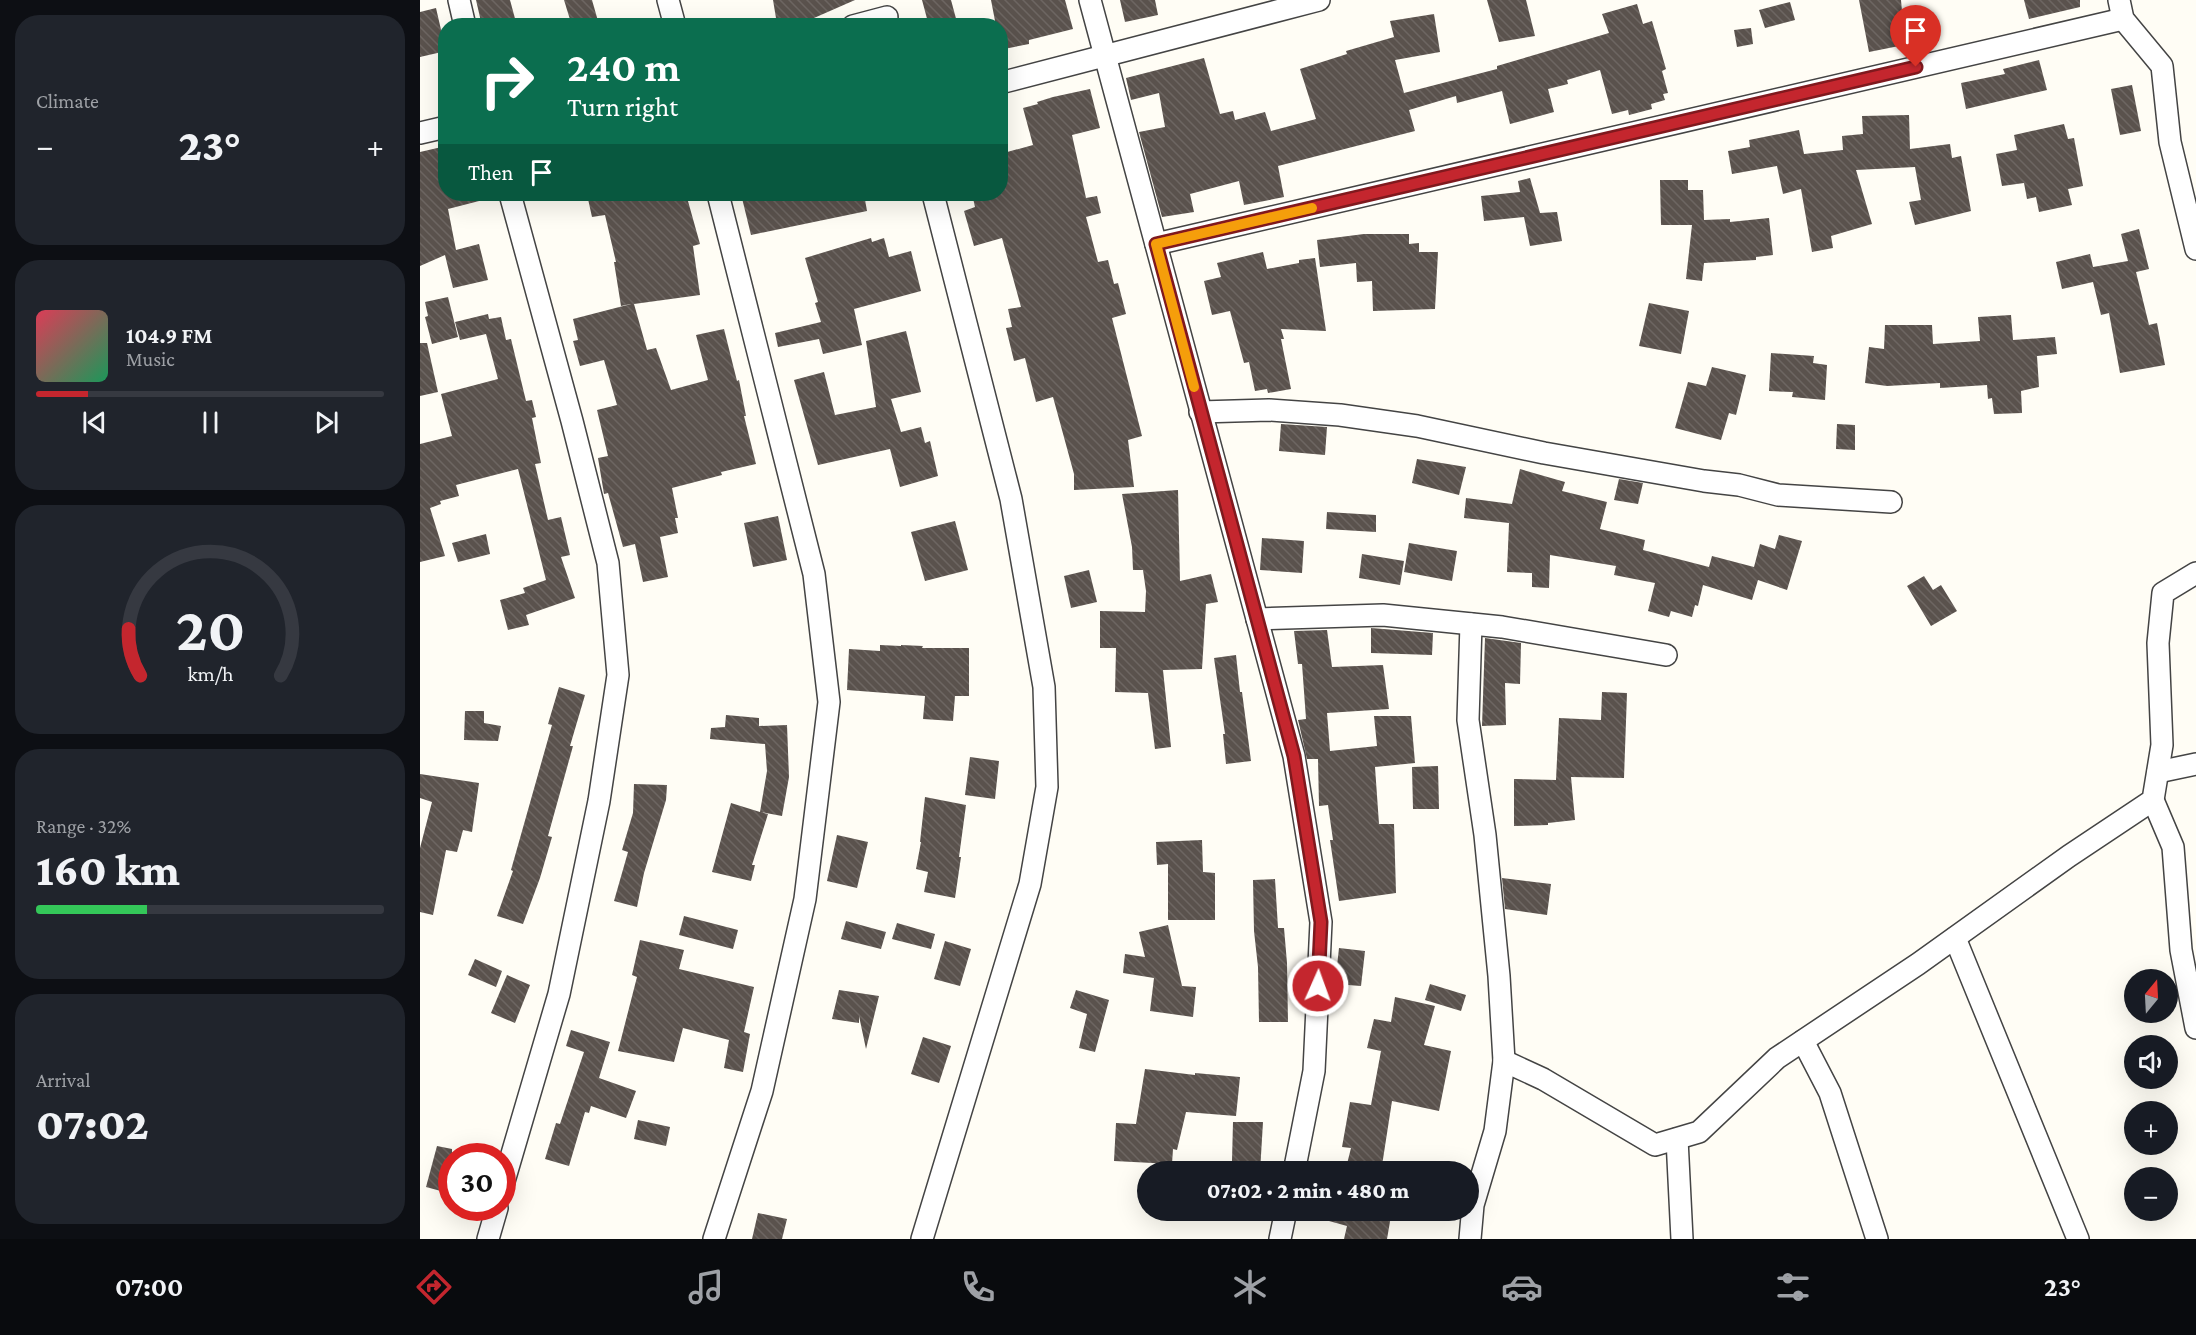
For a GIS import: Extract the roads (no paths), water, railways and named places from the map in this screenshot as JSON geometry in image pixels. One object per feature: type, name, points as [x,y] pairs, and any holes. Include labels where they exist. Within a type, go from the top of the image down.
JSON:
[{"type":"street","points":[[459,0],[463,18]]},
{"type":"street","points":[[668,0],[673,18]]},
{"type":"street","points":[[1090,0],[1107,56],[1200,412],[1294,756],[1321,922],[1314,1071],[1296,1161]]},
{"type":"street","points":[[1008,81],[1319,0]]},
{"type":"street","points":[[1156,244],[2121,9],[2162,66],[2170,142],[2196,249]]},
{"type":"street","points":[[420,133],[438,129]]},
{"type":"street","points":[[512,201],[608,563],[618,675],[598,801],[559,994],[515,1143]]},
{"type":"street","points":[[714,1239],[762,1091],[806,898],[829,702],[814,574],[720,201]]},
{"type":"street","points":[[922,1239],[1030,884],[1047,787],[1044,687],[1011,499],[935,201]]},
{"type":"street","points":[[1200,412],[1269,410],[1340,415],[1417,426],[1544,453],[1739,485],[1778,495],[1891,502]]},
{"type":"street","points":[[2196,573],[2163,593],[2158,643],[2162,745],[2153,800],[2173,847],[2188,949],[2196,1028]]},
{"type":"street","points":[[1257,619],[1383,615],[1502,627],[1666,655]]},
{"type":"street","points":[[1470,1239],[1473,1205],[1495,1131],[1504,1061],[1499,976],[1486,847],[1468,720],[1471,624]]},
{"type":"street","points":[[2158,772],[2196,764]]},
{"type":"street","points":[[1504,1061],[1544,1079],[1655,1145],[1700,1132],[1777,1058],[1956,938],[2153,800]]},
{"type":"street","points":[[1956,938],[2079,1239]]},
{"type":"street","points":[[1803,1041],[1830,1093],[1877,1239]]},
{"type":"street","points":[[1677,1138],[1682,1239]]},
{"type":"street","points":[[488,1239],[493,1221]]},
{"type":"street","points":[[1280,1239],[1284,1221]]}]
